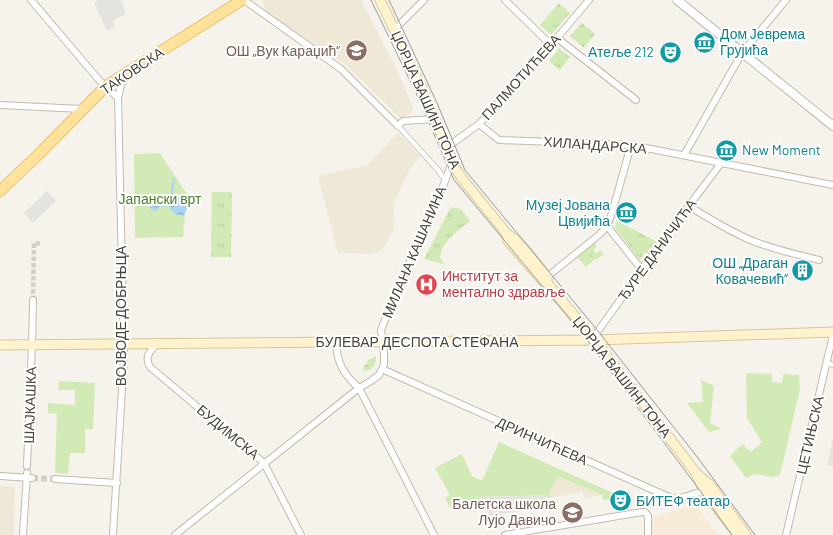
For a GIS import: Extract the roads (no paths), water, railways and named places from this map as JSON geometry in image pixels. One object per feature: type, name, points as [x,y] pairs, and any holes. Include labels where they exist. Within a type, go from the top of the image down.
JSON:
[{"type":"main road","name":"ТАКОВСКА","points":[[0,191],[38,156],[106,86],[243,0]]},
{"type":"main road","name":"ЏОРЏА ВАШИНГТОНА","points":[[380,0],[423,90],[452,162],[464,181],[507,234],[513,237],[522,246],[595,340],[696,473],[705,492],[738,535]]},
{"type":"main road","name":"БУЛЕВАР ДЕСПОТА СТЕФАНА","points":[[0,345],[595,340],[833,332]]},
{"type":"main road","name":"ЏОРЏА ВАШИНГТОНА","points":[[696,473],[710,485],[746,535]]},
{"type":"main road","points":[[705,492],[713,493],[721,500]]},
{"type":"street","points":[[31,0],[118,98]]},
{"type":"street","points":[[243,0],[341,69],[398,126],[439,171],[445,180]]},
{"type":"street","points":[[394,30],[424,0]]},
{"type":"street","points":[[506,0],[551,45]]},
{"type":"street","name":"ПАЛМОТИЋЕВА","points":[[446,148],[479,124],[551,45],[589,0]]},
{"type":"street","points":[[677,0],[833,126]]},
{"type":"street","points":[[684,155],[742,53],[786,0]]},
{"type":"street","points":[[557,38],[636,100]]},
{"type":"street","name":"ВОЈВОДЕ ДОБРЊЦА","points":[[113,535],[124,357],[118,98],[123,81],[131,70]]},
{"type":"street","points":[[0,105],[82,109]]},
{"type":"street","points":[[398,126],[404,121],[435,119]]},
{"type":"street","name":"ХИЛАНДАРСКА","points":[[479,124],[499,140],[631,145],[833,185]]},
{"type":"street","points":[[547,280],[600,234],[607,226],[631,145]]},
{"type":"street","name":"МИЛАНА КАШАНИНА","points":[[382,369],[384,364],[381,330],[452,162]]},
{"type":"street","name":"ЂУРЕ ДАНИЧИЋА","points":[[595,340],[598,331],[722,162]]},
{"type":"street","points":[[689,206],[712,221],[750,240],[776,249],[819,260]]},
{"type":"street","points":[[607,226],[642,270]]},
{"type":"street","name":"ШАЈКАШКА","points":[[23,535],[28,474],[33,300]]},
{"type":"street","name":"ЦЕТИЊСКА","points":[[786,535],[830,364],[833,335]]},
{"type":"street","points":[[336,342],[340,365],[348,377],[359,388],[434,535]]},
{"type":"street","name":"БУДИМСКА","points":[[157,344],[149,352],[147,357],[147,362],[150,366],[264,463],[301,535]]},
{"type":"street","points":[[175,535],[359,388],[372,381],[379,375],[382,369]]},
{"type":"street","name":"ДРИНЧИЋЕВА","points":[[382,369],[671,498],[676,499],[705,492]]},
{"type":"street","points":[[0,476],[28,474]]},
{"type":"street","points":[[55,479],[117,483]]},
{"type":"street","points":[[505,535],[624,514],[645,512],[649,518],[648,535]]},
{"type":"water","points":[[170,196],[188,200],[189,206],[183,216],[177,215],[170,209],[171,204],[168,202]]},
{"type":"water","points":[[151,199],[156,199],[160,203],[159,208],[155,211],[150,208],[147,202]]},
{"type":"waterway","points":[[172,196],[174,179]]},
{"type":"waterway","points":[[159,205],[165,206],[171,204]]},
{"type":"tunnel","points":[[33,300],[34,243],[41,244]]},
{"type":"tunnel","points":[[32,478],[55,479]]},
{"type":"tram line","points":[[371,0],[416,93],[454,180],[587,340],[732,535]]},
{"type":"tram line","points":[[389,0],[437,103],[465,170],[598,331],[698,458],[755,535]]},
{"type":"place","name":"Дом Јеврема Грујића","points":[[704,42]]},
{"type":"place","name":"ОШ „Вук Караџић”","points":[[356,51]]},
{"type":"place","name":"Атеље 212","points":[[670,52]]},
{"type":"place","name":"New Moment","points":[[727,150]]},
{"type":"place","name":"Музеј Јована Цвијића","points":[[626,213]]},
{"type":"place","name":"ОШ „Драган Ковачевић”","points":[[803,271]]},
{"type":"place","name":"Институт за ментално здравље","points":[[427,284]]},
{"type":"place","name":"БИТЕФ театар","points":[[620,501]]},
{"type":"place","name":"Балетска школа Лујо Давичо","points":[[572,512]]},
{"type":"park label","name":"Јапански врт","points":[[160,199]]}]
